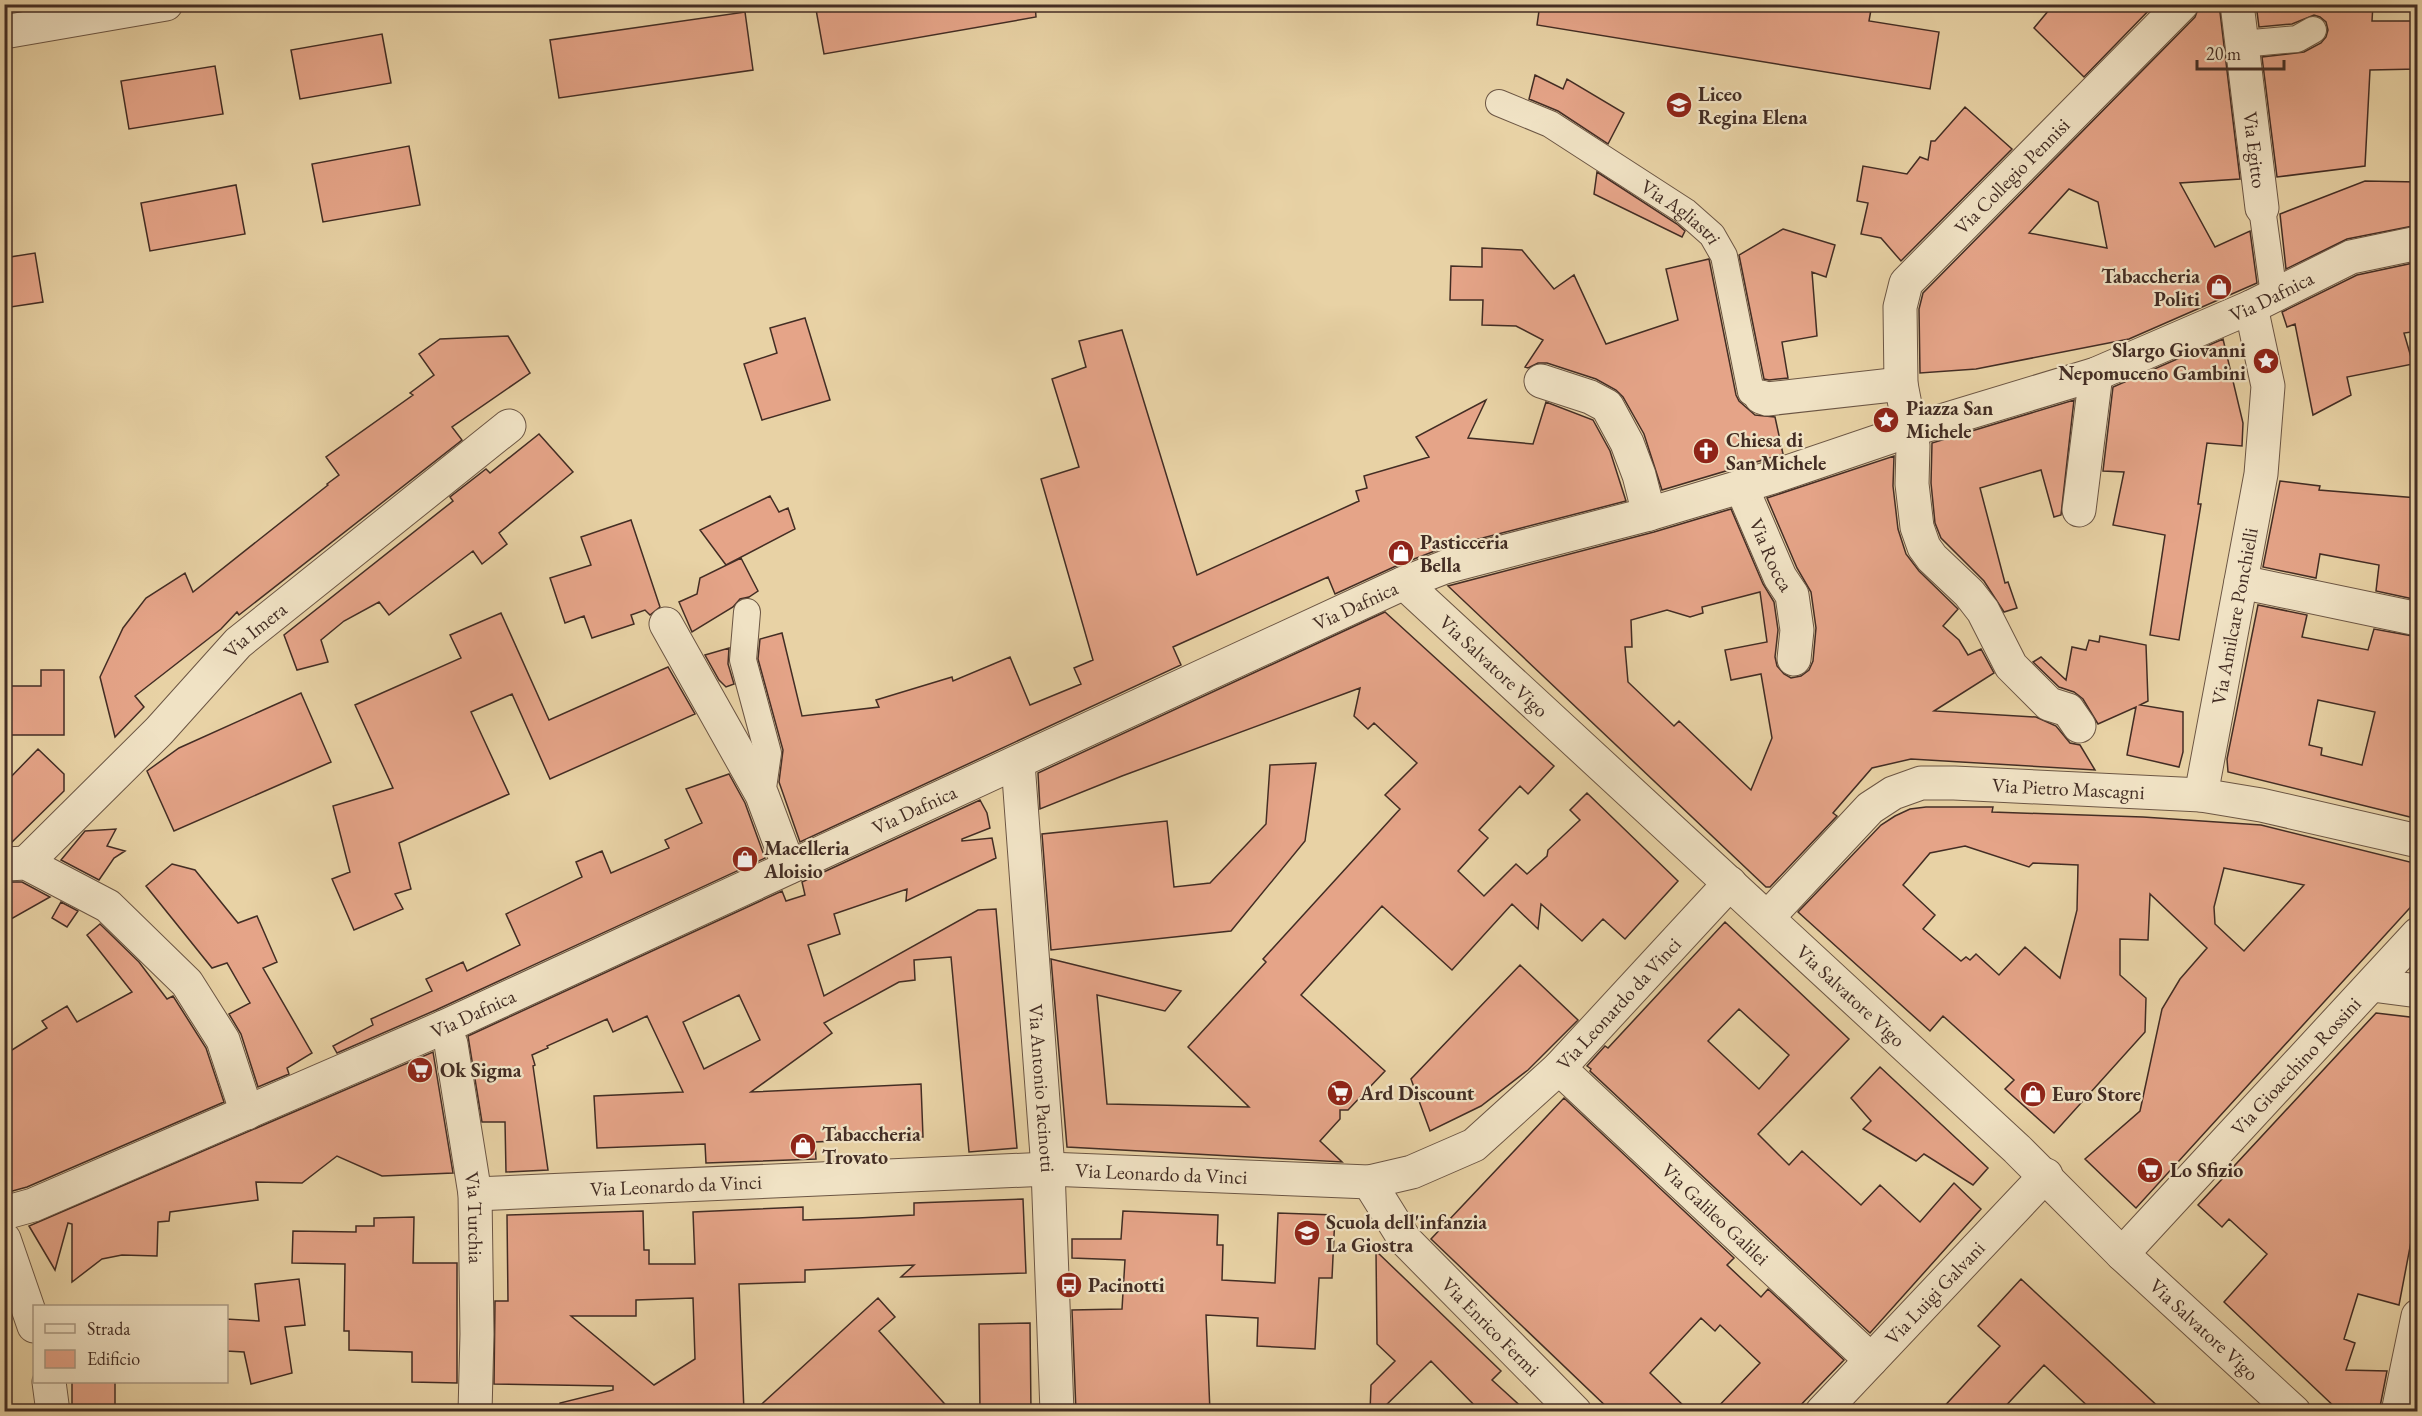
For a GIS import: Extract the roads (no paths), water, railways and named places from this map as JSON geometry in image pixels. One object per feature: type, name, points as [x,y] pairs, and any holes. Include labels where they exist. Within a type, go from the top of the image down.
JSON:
[{"type":"street","points":[[4,32],[166,4]]},
{"type":"street","name":"Via Collegio Pennisi","points":[[2079,726],[2068,710],[2049,704],[2011,666],[1983,611],[1969,593],[1932,558],[1924,547],[1917,527],[1912,484],[1912,438],[1901,380],[1900,307],[1906,283],[2182,4]]},
{"type":"street","name":"Via Egitto","points":[[2237,4],[2262,207],[2263,301]]},
{"type":"street","points":[[2241,44],[2296,39],[2313,30]]},
{"type":"street","name":"Via Agliastri","points":[[1498,103],[1550,124],[1686,212],[1712,235],[1724,256],[1751,392],[1761,397]]},
{"type":"street","name":"Via Dafnica","points":[[4,1213],[33,1205],[444,1028],[1404,583],[1445,567],[1649,514],[1912,438],[2096,374],[2263,301],[2351,257],[2418,243]]},
{"type":"street","name":"Via Amilcare Ponchielli","points":[[2201,795],[2261,474],[2268,386],[2263,301]]},
{"type":"street","points":[[2079,510],[2096,374]]},
{"type":"street","points":[[1761,397],[1767,399],[1901,380]]},
{"type":"street","points":[[1541,381],[1590,397],[1607,406],[1627,443],[1639,475],[1649,514]]},
{"type":"street","name":"Via Imera","points":[[247,1113],[223,1040],[187,983],[108,906],[15,863],[159,731],[238,643],[509,426]]},
{"type":"street","name":"Via Rocca","points":[[1741,486],[1780,577],[1792,595],[1797,630],[1794,659]]},
{"type":"street","points":[[2241,582],[2418,619]]},
{"type":"street","name":"Via Salvatore Vigo","points":[[1404,583],[2046,1175],[2122,1254],[2294,1412]]},
{"type":"street","points":[[747,612],[743,660],[768,753],[762,795]]},
{"type":"street","points":[[666,624],[762,795],[789,867]]},
{"type":"street","name":"Via Antonio Pacinotti","points":[[1018,763],[1048,1169],[1057,1412]]},
{"type":"street","name":"Via Pietro Mascagni","points":[[1768,917],[1870,808],[1893,793],[1921,783],[2201,795],[2261,805],[2418,841]]},
{"type":"street","name":"Via Leonardo da Vinci","points":[[475,1194],[1048,1169],[1369,1182],[1412,1172],[1474,1144],[1559,1068],[1730,884]]},
{"type":"street","name":"Via Gioacchino Rossini","points":[[2122,1254],[2418,934]]},
{"type":"street","points":[[2372,985],[2418,991]]},
{"type":"street","name":"Via Turchia","points":[[444,1028],[452,1044],[475,1194],[476,1412]]},
{"type":"street","name":"Via Galileo Galilei","points":[[1559,1068],[1871,1360]]},
{"type":"street","name":"Via Luigi Galvani","points":[[1822,1412],[2046,1175]]},
{"type":"street","name":"Via Enrico Fermi","points":[[1369,1182],[1405,1240],[1575,1412]]},
{"type":"street","points":[[4,1239],[33,1323]]},
{"type":"street","points":[[2398,1412],[2418,1316]]},
{"type":"street","points":[[49,1383],[52,1412]]},
{"type":"place","name":"Liceo Regina Elena","points":[[1679,105]]},
{"type":"place","name":"Tabaccheria Politi","points":[[2219,287]]},
{"type":"place","name":"Slargo Giovanni Nepomuceno Gambini","points":[[2266,361]]},
{"type":"place","name":"Piazza San Michele","points":[[1886,420]]},
{"type":"place","name":"Chiesa di San Michele","points":[[1706,451]]},
{"type":"place","name":"Pasticceria Bella","points":[[1401,553]]},
{"type":"place","name":"Macelleria Aloisio","points":[[745,859]]},
{"type":"place","name":"Ok Sigma","points":[[420,1070]]},
{"type":"place","name":"Ard Discount","points":[[1340,1093]]},
{"type":"place","name":"Euro Store","points":[[2033,1094]]},
{"type":"place","name":"Tabaccheria Trovato","points":[[803,1146]]},
{"type":"place","name":"Lo Sfizio","points":[[2150,1170]]},
{"type":"place","name":"Scuola dell'infanzia La Giostra","points":[[1307,1233]]},
{"type":"place","name":"Pacinotti","points":[[1069,1285]]}]
